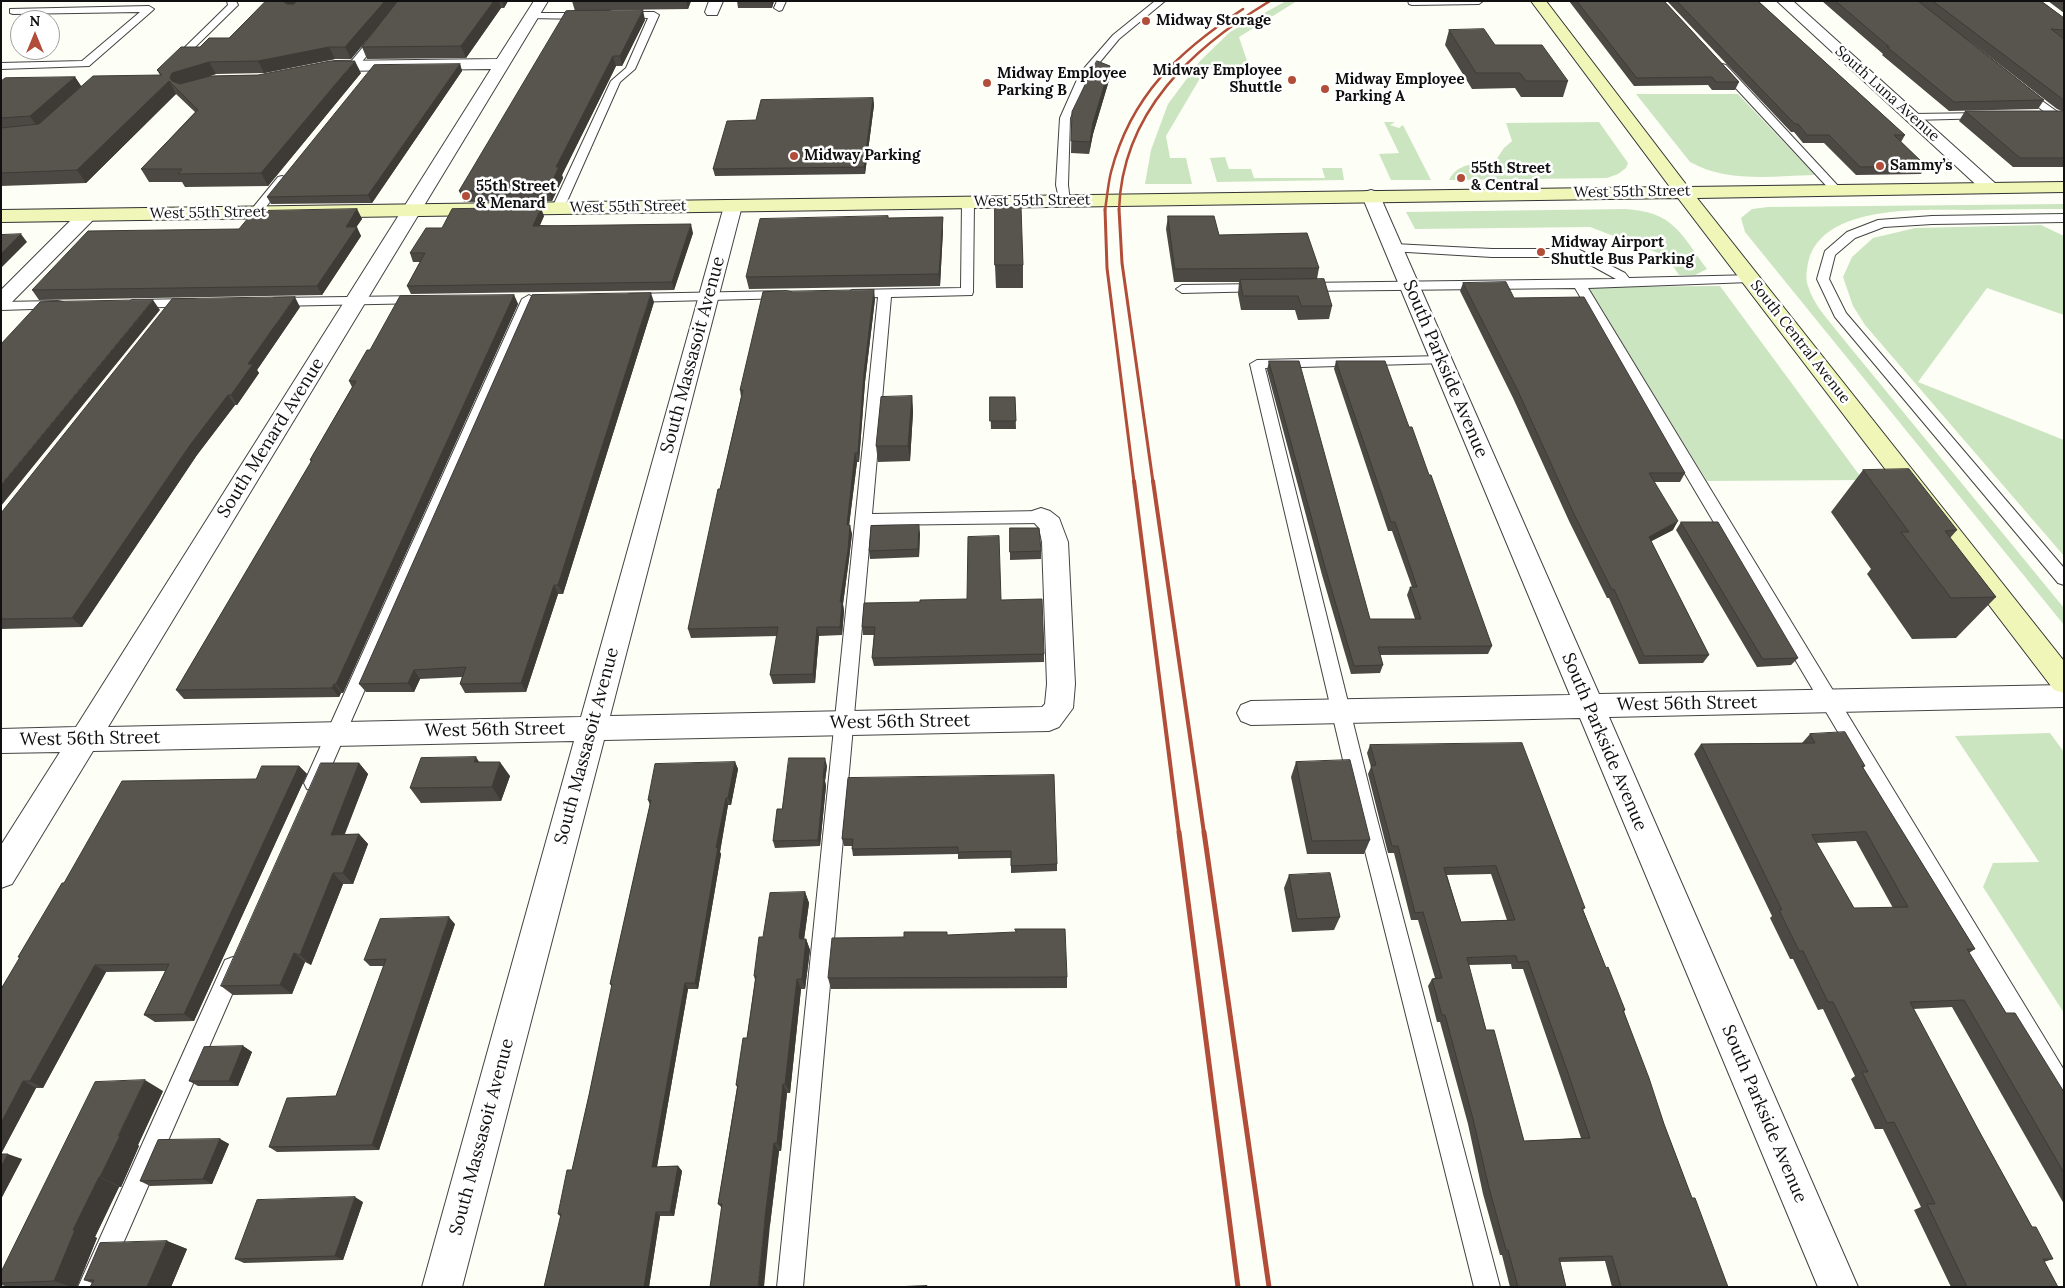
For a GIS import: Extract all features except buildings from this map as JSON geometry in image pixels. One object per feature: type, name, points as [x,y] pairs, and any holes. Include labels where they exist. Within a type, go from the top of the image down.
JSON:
[{"type":"main road","name":"South Central Avenue","points":[[1538,1],[1682,192],[2064,682]]},
{"type":"main road","name":"West 55th Street","points":[[1,216],[2064,187]]},
{"type":"street","name":"South Menard Avenue","points":[[1,874],[541,1]]},
{"type":"street","name":"South Luna Avenue","points":[[1784,1],[1990,188]]},
{"type":"street","points":[[309,71],[335,66],[353,66],[370,70],[502,64]]},
{"type":"street","name":"South Parkside Avenue","points":[[1372,196],[1838,1287]]},
{"type":"street","name":"South Massasoit Avenue","points":[[442,1287],[733,206]]},
{"type":"street","points":[[1,302],[87,215]]},
{"type":"street","name":"West 56th Street","points":[[1,741],[1050,719],[1059,708],[1061,684],[1055,542],[1050,524],[1041,517]]},
{"type":"street","name":"West 56th Street","points":[[1251,713],[2064,696]]},
{"type":"lane","points":[[16,10],[39,1]]},
{"type":"lane","points":[[183,54],[233,5],[231,1]]},
{"type":"lane","points":[[353,66],[406,1]]},
{"type":"lane","points":[[1064,201],[1062,184],[1065,118],[1085,73],[1116,37],[1161,1]]},
{"type":"lane","points":[[1412,2],[1479,1]]},
{"type":"lane","points":[[1,66],[85,64],[149,9],[60,10]]},
{"type":"lane","points":[[558,208],[616,81],[630,69],[654,15],[615,16]]},
{"type":"lane","points":[[531,16],[595,16]]},
{"type":"lane","points":[[1713,58],[1836,190]]},
{"type":"lane","points":[[2016,85],[2059,113]]},
{"type":"lane","points":[[2035,115],[2059,113]]},
{"type":"lane","points":[[1912,117],[1996,116]]},
{"type":"lane","points":[[256,212],[287,174]]},
{"type":"lane","points":[[836,294],[967,292],[968,202]]},
{"type":"lane","points":[[2062,224],[2039,218],[1882,223],[1851,235],[1829,254],[1823,278],[1840,314],[2064,579]]},
{"type":"lane","points":[[1394,248],[1492,253],[1578,253],[1620,276],[1626,283]]},
{"type":"lane","points":[[1182,289],[1579,284],[1750,278]]},
{"type":"lane","points":[[1579,284],[2064,1092]]},
{"type":"lane","points":[[790,1287],[885,294]]},
{"type":"lane","points":[[618,298],[797,295]]},
{"type":"lane","points":[[308,797],[529,299]]},
{"type":"lane","points":[[262,302],[432,300]]},
{"type":"lane","points":[[116,304],[204,303]]},
{"type":"lane","points":[[162,319],[174,304]]},
{"type":"lane","points":[[1,306],[66,305]]},
{"type":"lane","points":[[1442,360],[1257,364],[1340,711],[1487,1287]]},
{"type":"lane","points":[[863,520],[1041,517]]},
{"type":"lane","points":[[91,1287],[240,951]]},
{"type":"green space","points":[[1286,1],[1297,1],[1239,37],[1250,70],[1206,68],[1166,136],[1170,158],[1186,158],[1192,184],[1145,184],[1151,150],[1168,104],[1200,61],[1230,32]]},
{"type":"green space","points":[[1636,94],[1738,94],[1815,175],[1751,177],[1735,176],[1704,169],[1690,162]]},
{"type":"green space","points":[[1384,122],[1395,122],[1390,125],[1399,128],[1403,125],[1431,180],[1391,180],[1379,154],[1399,153]]},
{"type":"green space","points":[[1599,122],[1628,163],[1626,168],[1618,174],[1607,178],[1449,180],[1453,174],[1463,167],[1496,160],[1504,148],[1512,141],[1506,123]]},
{"type":"green space","points":[[1225,157],[1229,169],[1251,169],[1254,178],[1325,178],[1322,168],[1342,168],[1344,180],[1217,182],[1210,158]]},
{"type":"green space","points":[[2064,204],[2064,209],[1902,211],[1855,219],[1835,228],[1819,241],[1809,259],[1806,276],[1810,292],[1816,304],[2064,608],[2064,625],[1745,232],[1741,218],[1752,209],[1768,207]]},
{"type":"green space","points":[[1625,209],[1641,211],[1665,220],[1682,235],[1707,269],[1695,275],[1679,275],[1666,256],[1590,227],[1415,229],[1406,212]]},
{"type":"green space","points":[[2041,225],[2064,236],[2064,315],[1987,288],[1918,382],[2064,440],[2064,556],[1865,325],[1853,306],[1843,277],[1852,257],[1873,238],[1915,228]]},
{"type":"green space","points":[[1720,286],[1863,480],[1707,481],[1587,287]]},
{"type":"green space","points":[[2050,733],[2064,752],[2064,1013],[1983,887],[1993,863],[2039,862],[1955,736]]},
{"type":"railway","points":[[1119,210],[1123,175],[1133,143],[1148,113],[1166,86],[1214,40],[1241,19],[1270,1]]},
{"type":"railway","points":[[1105,210],[1111,172],[1120,145],[1131,120],[1145,98],[1160,77],[1178,59],[1198,41],[1243,9]]},
{"type":"railway","points":[[1105,210],[1107,268],[1134,482]]},
{"type":"railway","points":[[1119,210],[1122,263],[1153,482]]},
{"type":"railway","points":[[1134,481],[1179,833]]},
{"type":"railway","points":[[1153,481],[1204,833]]},
{"type":"railway","points":[[1179,832],[1238,1287]]},
{"type":"railway","points":[[1204,832],[1269,1287]]},
{"type":"place","name":"Midway Storage","points":[[1146,21]]},
{"type":"place","name":"Midway Employee Shuttle","points":[[1292,80]]},
{"type":"place","name":"Midway Employee Parking B","points":[[987,83]]},
{"type":"place","name":"Midway Employee Parking A","points":[[1325,89]]},
{"type":"place","name":"Midway Parking","points":[[794,156]]},
{"type":"place","name":"Sammy’s","points":[[1880,166]]},
{"type":"place","name":"55th Street & Central","points":[[1461,178]]},
{"type":"place","name":"55th Street & Menard","points":[[466,196]]},
{"type":"place","name":"Midway Airport Shuttle Bus Parking","points":[[1541,252]]}]
